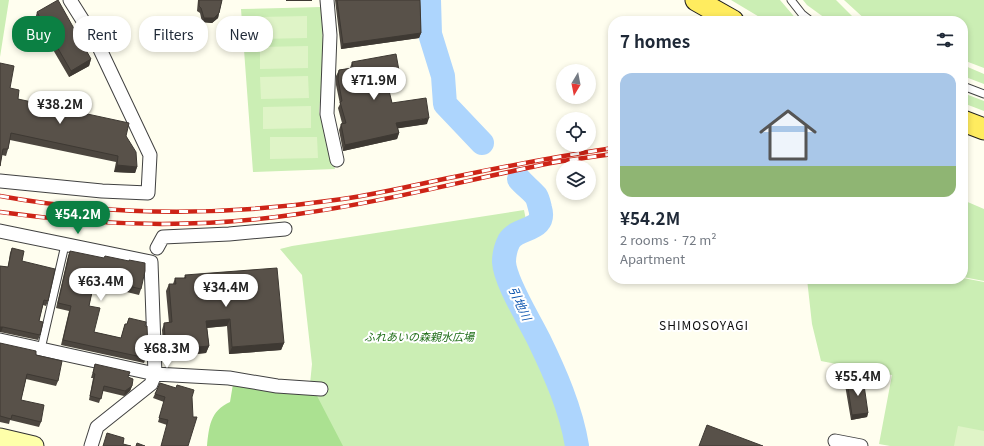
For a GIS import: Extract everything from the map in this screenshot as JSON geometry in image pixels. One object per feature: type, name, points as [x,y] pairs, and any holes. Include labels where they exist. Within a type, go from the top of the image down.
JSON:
[{"type":"main road","points":[[696,0],[724,16]]},
{"type":"main road","points":[[968,123],[984,129]]},
{"type":"street","points":[[0,182],[102,191],[148,193],[150,155],[97,43],[70,0]]},
{"type":"street","points":[[327,0],[330,35],[327,114],[337,160]]},
{"type":"street","points":[[157,248],[163,237],[229,234],[285,229]]},
{"type":"street","points":[[0,231],[150,262],[155,374],[151,384],[97,427],[90,446]]},
{"type":"street","points":[[0,340],[155,374],[229,378],[277,386],[321,389]]},
{"type":"street","points":[[0,438],[34,446]]},
{"type":"street","points":[[835,441],[861,446]]},
{"type":"lane","points":[[791,0],[805,16]]},
{"type":"lane","points":[[968,88],[984,94]]},
{"type":"lane","points":[[41,349],[65,245]]},
{"type":"green space","points":[[0,0],[9,0],[0,57]]},
{"type":"green space","points":[[731,0],[780,0],[794,16],[758,16]]},
{"type":"green space","points":[[803,0],[836,0],[852,16],[822,16],[807,5]]},
{"type":"green space","points":[[844,0],[984,0],[984,68],[968,62],[968,16],[862,16]]},
{"type":"green space","points":[[321,7],[324,62],[319,112],[335,169],[253,172],[244,52],[273,52],[273,16],[242,16],[241,9]]},
{"type":"green space","points":[[307,16],[307,38],[273,39],[273,17]]},
{"type":"green space","points":[[308,46],[308,68],[260,69],[260,52],[273,52],[273,47]]},
{"type":"green space","points":[[968,67],[984,74],[984,84],[968,78]]},
{"type":"green space","points":[[308,76],[309,98],[261,99],[260,77]]},
{"type":"green space","points":[[968,95],[984,101],[984,111],[968,105]]},
{"type":"green space","points":[[311,106],[311,128],[263,129],[263,107]]},
{"type":"green space","points":[[270,137],[317,137],[318,158],[270,159]]},
{"type":"green space","points":[[968,202],[984,209],[984,281],[968,278]]},
{"type":"green space","name":"ふれあいの森親水広場","points":[[524,210],[526,220],[514,253],[514,279],[562,412],[568,446],[337,446],[310,384],[312,364],[302,275],[280,249]]},
{"type":"green space","points":[[968,279],[984,282],[984,446],[890,446],[879,444],[892,375],[821,361],[812,324],[808,284],[968,284]]},
{"type":"green space","points":[[233,384],[316,394],[343,446],[207,446],[210,426],[214,415],[218,410],[230,402]]},
{"type":"green space","points":[[958,426],[984,431],[984,446],[954,446]]},
{"type":"building","points":[[58,0],[73,27],[73,52],[87,52],[91,59],[71,71],[60,52],[65,52],[65,16],[39,16],[37,12]]},
{"type":"building","points":[[199,0],[222,0],[219,13],[214,18],[203,16],[199,6]]},
{"type":"building","points":[[337,0],[420,0],[421,33],[343,44]]},
{"type":"building","points":[[396,54],[400,76],[386,78],[392,103],[426,98],[429,118],[396,123],[399,133],[345,145],[341,124],[346,123],[340,102],[342,101],[338,79],[339,70],[353,68],[352,62]]},
{"type":"building","points":[[0,63],[14,66],[10,88],[19,90],[18,99],[129,123],[126,136],[136,152],[137,167],[117,165],[118,156],[11,133],[8,149],[3,149],[0,166]]},
{"type":"building","points":[[12,248],[24,251],[22,261],[55,269],[48,301],[44,300],[39,321],[43,322],[40,335],[0,327],[0,266],[8,267]]},
{"type":"building","points":[[70,251],[104,258],[105,256],[145,263],[145,271],[141,289],[95,278],[89,306],[100,308],[94,332],[121,338],[125,324],[127,324],[129,318],[146,322],[145,326],[147,326],[148,348],[146,358],[63,340],[71,306],[58,303]]},
{"type":"building","points":[[277,268],[284,343],[232,347],[230,319],[206,321],[209,346],[166,350],[164,323],[172,322],[169,284],[176,284],[175,278],[186,278],[185,275]]},
{"type":"building","points":[[0,343],[36,351],[36,355],[62,361],[58,381],[27,374],[21,400],[44,405],[41,422],[12,415],[11,419],[0,416]]},
{"type":"building","points":[[95,364],[130,372],[128,377],[133,379],[132,386],[125,391],[104,386],[101,399],[90,396],[95,374],[93,373]]},
{"type":"building","points":[[863,378],[868,413],[852,415],[847,381]]},
{"type":"building","points":[[160,383],[176,388],[177,385],[194,390],[192,397],[193,417],[197,417],[188,446],[161,446],[168,420],[159,418],[165,397],[155,394]]},
{"type":"building","points":[[707,425],[763,446],[699,446]]},
{"type":"building","points":[[107,433],[124,438],[123,444],[131,446],[103,446]]},
{"type":"building","points":[[137,443],[145,446],[136,446]]},
{"type":"waterway","name":"引地川","points":[[429,0],[430,34],[443,76],[445,104],[482,143]]},
{"type":"waterway","name":"引地川","points":[[519,179],[536,196],[539,203],[541,216],[536,225],[513,236],[509,241],[504,257],[505,270],[518,301],[539,340],[556,378],[567,405],[577,446]]},
{"type":"railway","points":[[0,196],[41,203],[125,210],[167,212],[251,209],[335,200],[365,195],[514,165],[608,149]]},
{"type":"railway","points":[[0,212],[74,220],[149,224],[186,224],[261,219],[330,209],[551,163],[608,155]]},
{"type":"district","name":"SHIMOSOYAGI","points":[[704,324]]}]
